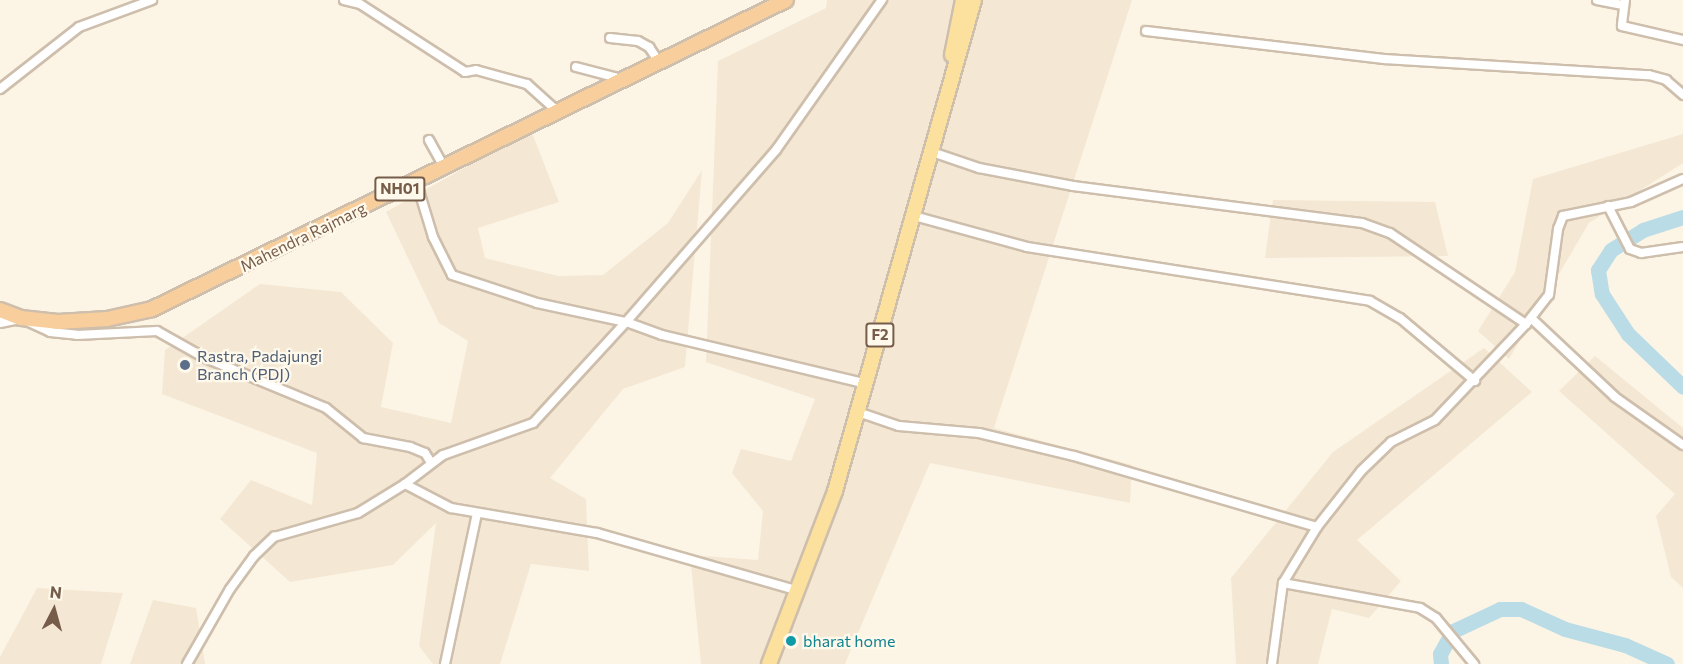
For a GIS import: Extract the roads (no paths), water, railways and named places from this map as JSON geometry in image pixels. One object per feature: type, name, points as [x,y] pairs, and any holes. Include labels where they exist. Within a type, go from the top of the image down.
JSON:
[{"type":"highway","name":"Mahendra Rajmarg","points":[[0,310],[21,318],[58,322],[107,319],[152,309],[786,0]]},
{"type":"main road","name":"F2","points":[[762,664],[792,589],[860,382],[948,71],[963,0]]},
{"type":"main road","name":"F2","points":[[769,664],[834,491],[974,0]]},
{"type":"street","points":[[0,89],[79,27],[152,0]]},
{"type":"street","points":[[344,0],[363,6],[465,72],[476,70],[526,84],[557,111]]},
{"type":"street","points":[[187,664],[230,589],[274,537],[358,513],[405,484],[430,461],[533,423],[626,322],[776,150],[882,0]]},
{"type":"street","points":[[1597,0],[1624,3],[1622,26],[1683,40]]},
{"type":"street","points":[[1146,31],[1384,59],[1649,75],[1666,80],[1683,95]]},
{"type":"street","points":[[610,38],[626,38],[650,47],[659,62]]},
{"type":"street","points":[[576,68],[624,80]]},
{"type":"street","points":[[429,140],[444,167]]},
{"type":"street","points":[[932,152],[979,168],[1073,186],[1362,223],[1390,233],[1528,321],[1615,397],[1683,445]]},
{"type":"street","points":[[1272,664],[1283,584],[1317,527],[1361,471],[1391,442],[1435,420],[1474,381],[1549,295],[1558,229],[1563,216],[1631,202],[1683,179]]},
{"type":"street","points":[[416,181],[433,237],[452,275],[537,303],[626,322],[662,335],[860,382]]},
{"type":"street","points":[[1608,207],[1618,231],[1630,249],[1641,253],[1683,247]]},
{"type":"street","points":[[914,216],[1027,247],[1370,301],[1400,318],[1474,381]]},
{"type":"street","points":[[0,322],[21,318],[50,332],[77,335],[157,331],[203,357],[326,408],[363,438],[410,447],[425,453],[430,461]]},
{"type":"street","points":[[858,412],[899,426],[979,433],[1074,456],[1317,527]]},
{"type":"street","points":[[405,484],[451,508],[597,533],[792,589]]},
{"type":"street","points":[[445,664],[477,514]]},
{"type":"street","points":[[1283,584],[1420,608],[1446,630],[1474,664]]},
{"type":"waterway","points":[[1683,217],[1643,230],[1611,250],[1598,270],[1602,294],[1628,334],[1683,387]]},
{"type":"waterway","points":[[1441,664],[1440,654],[1453,631],[1500,609],[1521,609],[1565,629],[1625,645],[1667,664]]},
{"type":"place","name":"Rastra, Padajungi Branch (PDJ)","points":[[185,365]]},
{"type":"place","name":"bharat home","points":[[791,641]]}]
